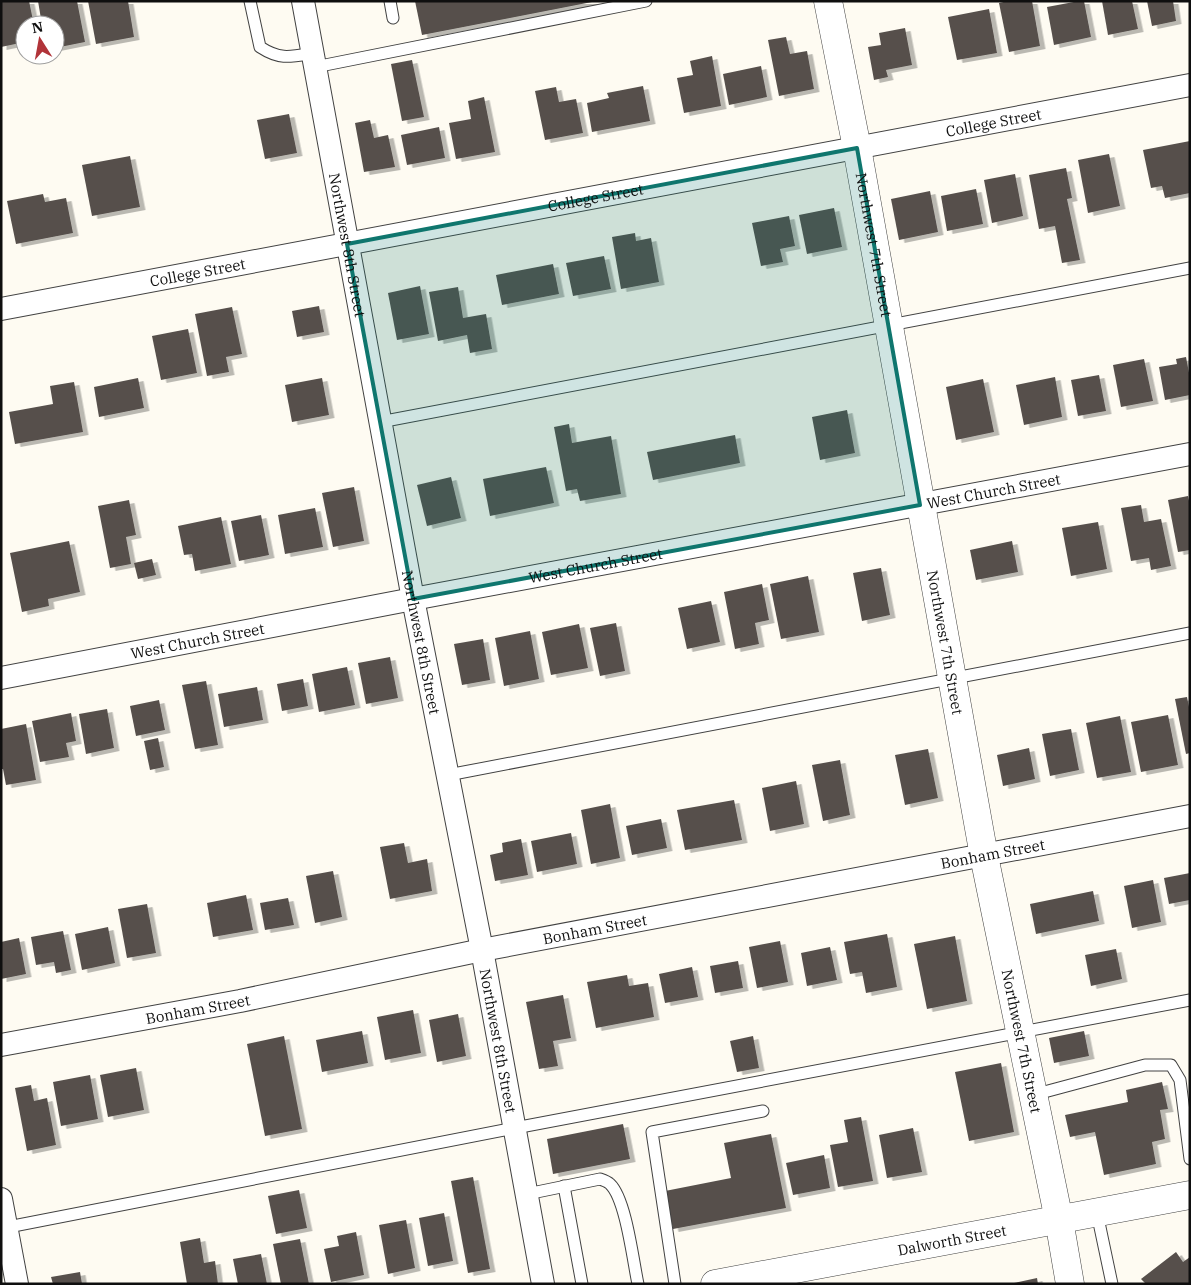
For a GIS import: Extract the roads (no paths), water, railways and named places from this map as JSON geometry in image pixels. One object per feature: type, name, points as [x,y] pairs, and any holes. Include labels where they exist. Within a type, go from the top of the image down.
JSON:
[{"type":"street","name":"Northwest 8th Street","points":[[303,1],[413,599],[482,950],[543,1284]]},
{"type":"street","name":"Northwest 7th Street","points":[[828,1],[857,148],[984,856],[1070,1284]]},
{"type":"street","name":"College Street","points":[[1,309],[1190,85]]},
{"type":"street","name":"West Church Street","points":[[1,678],[1190,454]]},
{"type":"street","name":"Bonham Street","points":[[1,1046],[240,1001],[482,950],[1190,816]]},
{"type":"street","name":"Dalworth Street","points":[[715,1284],[1190,1194]]},
{"type":"street","points":[[1,1199],[4,1228],[17,1284]]},
{"type":"lane","points":[[250,1],[260,47],[271,54],[285,58],[314,60],[646,1]]},
{"type":"lane","points":[[390,1],[393,18]]},
{"type":"lane","points":[[380,422],[1190,268]]},
{"type":"lane","points":[[448,775],[1190,633]]},
{"type":"lane","points":[[4,1228],[515,1128],[1190,1000]]},
{"type":"lane","points":[[1033,1095],[1145,1065],[1171,1065],[1180,1080],[1190,1158]]},
{"type":"lane","points":[[675,1284],[652,1132],[763,1111]]},
{"type":"lane","points":[[526,1194],[600,1179],[610,1184],[619,1197],[638,1284]]},
{"type":"lane","points":[[564,1186],[582,1284]]},
{"type":"lane","points":[[1097,1212],[1112,1284]]}]
